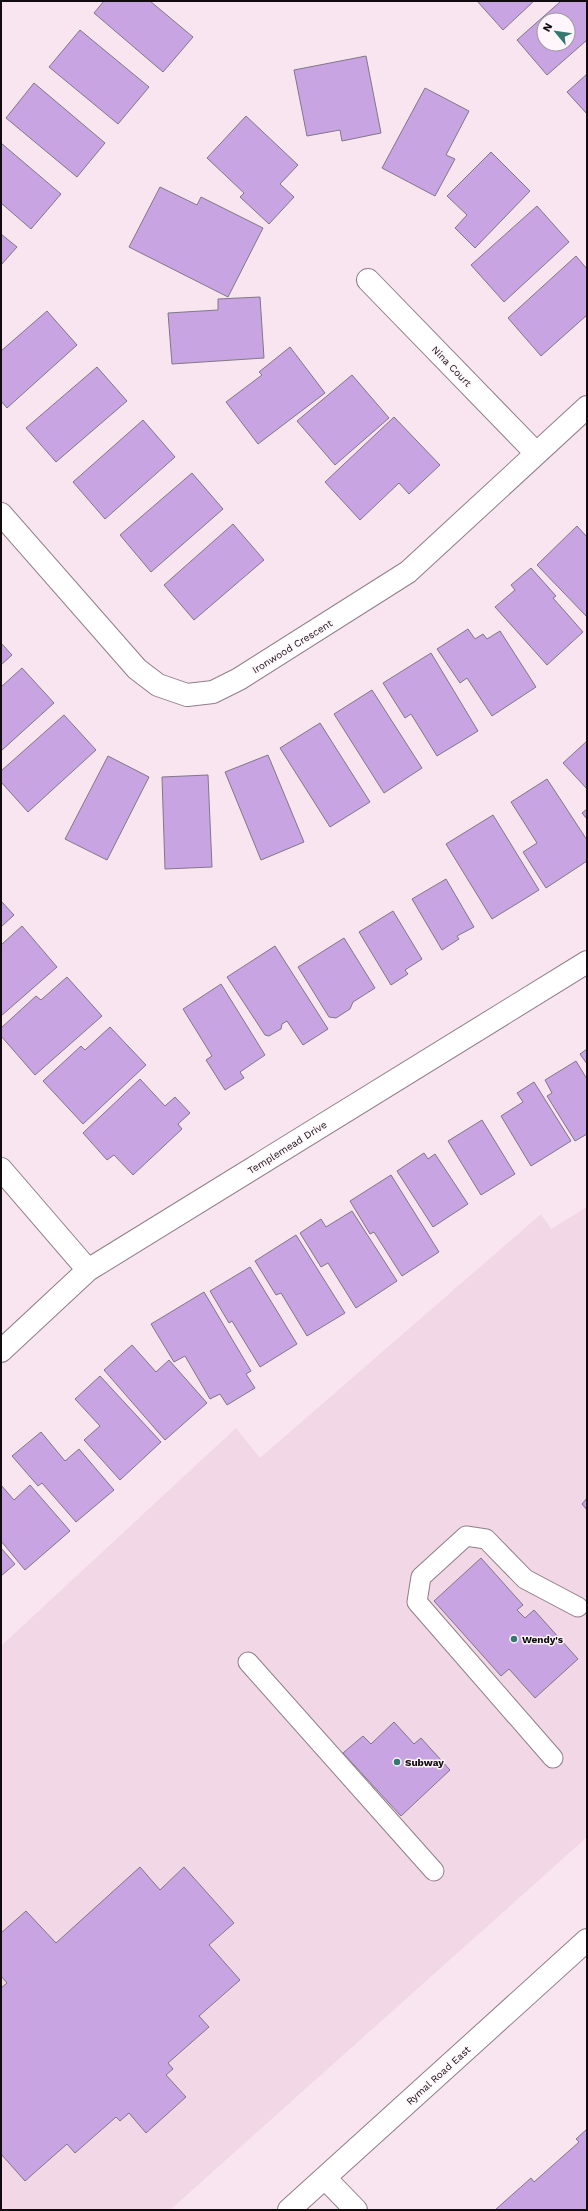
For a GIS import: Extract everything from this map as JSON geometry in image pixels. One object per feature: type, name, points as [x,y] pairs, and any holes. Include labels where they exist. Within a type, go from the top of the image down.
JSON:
[{"type":"street","name":"Nina Court","points":[[368,280],[536,453]]},
{"type":"street","name":"Ironwood Crescent","points":[[1,514],[137,669],[158,685],[187,695],[213,692],[239,679],[408,572],[587,407]]},
{"type":"street","name":"Templemead Drive","points":[[1,1351],[88,1270],[587,962]]},
{"type":"street","points":[[1,1169],[88,1270]]},
{"type":"street","name":"Rymal Road East","points":[[289,2210],[587,1940]]},
{"type":"street","points":[[325,2178],[356,2210]]},
{"type":"lane","points":[[553,1758],[417,1602],[420,1577],[466,1536],[486,1539],[525,1579],[578,1607]]},
{"type":"lane","points":[[248,1662],[434,1870]]},
{"type":"shaded area","points":[[587,1207],[587,1837],[170,2210],[1,2210],[1,1646],[236,1428],[260,1458],[541,1214],[551,1229]]},
{"type":"building","points":[[104,1],[150,1],[193,37],[163,72],[94,13]]},
{"type":"building","points":[[477,1],[534,1],[503,30]]},
{"type":"building","points":[[561,1],[587,1],[587,40],[576,50],[576,12],[549,12]]},
{"type":"building","points":[[536,23],[536,52],[573,52],[547,75],[517,40]]},
{"type":"building","points":[[80,30],[149,87],[118,124],[49,67]]},
{"type":"building","points":[[366,56],[381,133],[342,141],[340,130],[307,136],[294,70]]},
{"type":"building","points":[[587,74],[587,114],[567,92]]},
{"type":"building","points":[[34,83],[105,143],[77,177],[6,118]]},
{"type":"building","points":[[425,88],[469,111],[446,155],[455,159],[435,196],[382,168]]},
{"type":"building","points":[[246,116],[298,165],[280,184],[294,197],[269,224],[240,197],[244,193],[207,158]]},
{"type":"building","points":[[1,143],[61,194],[31,229],[1,203]]},
{"type":"building","points":[[491,152],[530,191],[475,248],[455,228],[467,215],[447,196]]},
{"type":"building","points":[[160,187],[197,205],[201,197],[263,228],[228,297],[129,247]]},
{"type":"building","points":[[537,206],[569,242],[504,302],[471,265]]},
{"type":"building","points":[[1,234],[17,247],[1,265]]},
{"type":"building","points":[[576,256],[587,269],[587,315],[541,356],[508,318]]},
{"type":"building","points":[[260,297],[264,358],[172,364],[168,313],[218,310],[218,299]]},
{"type":"building","points":[[47,311],[77,345],[7,408],[1,401],[1,351]]},
{"type":"building","points":[[290,347],[325,393],[258,444],[226,402],[262,375],[259,372]]},
{"type":"building","points":[[97,367],[127,401],[56,462],[26,428]]},
{"type":"building","points":[[352,375],[389,418],[335,465],[297,421]]},
{"type":"building","points":[[394,417],[440,465],[409,494],[399,483],[360,520],[325,482]]},
{"type":"building","points":[[143,420],[175,457],[105,519],[73,482]]},
{"type":"building","points":[[192,473],[223,509],[151,572],[120,535]]},
{"type":"building","points":[[233,524],[264,560],[194,620],[164,585]]},
{"type":"building","points":[[577,526],[587,537],[587,617],[537,565]]},
{"type":"building","points":[[531,568],[556,596],[553,598],[583,632],[547,665],[495,607],[515,590],[511,585]]},
{"type":"building","points":[[468,629],[475,639],[483,634],[487,639],[500,631],[536,687],[492,716],[467,678],[460,683],[437,649]]},
{"type":"building","points":[[1,643],[12,655],[1,665]]},
{"type":"building","points":[[431,653],[478,731],[437,756],[411,714],[405,718],[383,683]]},
{"type":"building","points":[[22,668],[54,703],[1,751],[1,687]]},
{"type":"building","points":[[372,690],[422,768],[384,793],[334,714]]},
{"type":"building","points":[[64,715],[96,750],[28,812],[1,782],[1,771]]},
{"type":"building","points":[[320,723],[370,802],[330,827],[280,748]]},
{"type":"building","points":[[587,741],[587,789],[563,763]]},
{"type":"building","points":[[268,755],[304,842],[261,860],[225,772]]},
{"type":"building","points":[[108,756],[149,777],[107,860],[65,839]]},
{"type":"building","points":[[208,775],[212,867],[165,869],[162,777]]},
{"type":"building","points":[[547,779],[587,840],[587,861],[546,888],[523,852],[537,843],[511,802]]},
{"type":"building","points":[[587,809],[587,819],[582,813]]},
{"type":"building","points":[[493,815],[539,890],[492,919],[446,844]]},
{"type":"building","points":[[446,879],[474,927],[457,936],[459,939],[442,950],[412,899]]},
{"type":"building","points":[[1,901],[14,915],[1,927]]},
{"type":"building","points":[[393,911],[422,959],[405,970],[408,974],[391,985],[359,932]]},
{"type":"building","points":[[22,926],[57,967],[1,1016],[1,945]]},
{"type":"building","points":[[344,938],[375,988],[353,1002],[350,1009],[336,1018],[329,1017],[298,967]]},
{"type":"building","points":[[275,946],[328,1029],[303,1045],[287,1021],[282,1024],[281,1029],[269,1036],[265,1035],[227,977]]},
{"type":"building","points":[[67,977],[102,1016],[35,1075],[1,1036],[1,1028],[36,996],[41,1000]]},
{"type":"building","points":[[221,984],[265,1055],[240,1072],[244,1078],[225,1090],[206,1060],[212,1056],[183,1009]]},
{"type":"building","points":[[110,1027],[146,1065],[83,1124],[43,1081],[81,1046],[85,1050]]},
{"type":"building","points":[[587,1049],[587,1064],[580,1054]]},
{"type":"building","points":[[576,1061],[587,1079],[587,1134],[575,1141],[547,1096],[552,1093],[545,1080]]},
{"type":"building","points":[[140,1079],[165,1106],[175,1097],[190,1113],[178,1124],[182,1129],[133,1175],[114,1155],[107,1160],[83,1133]]},
{"type":"building","points":[[534,1082],[571,1141],[531,1166],[501,1116],[523,1102],[517,1093]]},
{"type":"building","points":[[482,1120],[515,1174],[481,1195],[448,1141]]},
{"type":"building","points":[[424,1153],[428,1159],[435,1154],[468,1204],[433,1227],[397,1171]]},
{"type":"building","points":[[391,1175],[439,1252],[402,1276],[374,1232],[370,1234],[350,1201]]},
{"type":"building","points":[[352,1211],[397,1281],[356,1308],[328,1263],[321,1267],[300,1233],[321,1219],[326,1227]]},
{"type":"building","points":[[296,1235],[345,1313],[307,1336],[281,1293],[276,1295],[255,1261]]},
{"type":"building","points":[[250,1267],[297,1344],[260,1367],[232,1321],[229,1323],[210,1291]]},
{"type":"building","points":[[204,1292],[251,1371],[246,1374],[255,1388],[227,1405],[220,1394],[210,1399],[185,1356],[174,1362],[151,1324]]},
{"type":"building","points":[[132,1345],[156,1372],[169,1360],[207,1403],[165,1440],[104,1370]]},
{"type":"building","points":[[100,1376],[161,1442],[120,1480],[84,1440],[100,1426],[75,1399]]},
{"type":"building","points":[[41,1432],[65,1461],[79,1449],[114,1490],[76,1522],[42,1483],[38,1486],[12,1456]]},
{"type":"building","points":[[1,1485],[14,1500],[30,1485],[70,1531],[25,1570],[1,1541]]},
{"type":"building","points":[[587,1498],[587,1510],[582,1504]]},
{"type":"building","points":[[1,1548],[15,1564],[1,1576]]},
{"type":"building","name":"Wendy's","points":[[481,1558],[523,1605],[517,1610],[525,1618],[534,1610],[578,1659],[535,1698],[509,1669],[501,1676],[434,1601]]},
{"type":"building","name":"Subway","points":[[394,1722],[414,1744],[421,1738],[450,1770],[401,1816],[343,1753],[363,1736],[371,1744]]},
{"type":"building","points":[[140,1867],[160,1890],[184,1867],[234,1923],[209,1945],[240,1980],[199,2016],[209,2027],[168,2063],[173,2069],[166,2075],[186,2097],[146,2133],[129,2113],[120,2121],[116,2117],[75,2153],[67,2144],[25,2181],[1,2154],[1,1988],[7,1983],[1,1976],[1,1933],[26,1911],[56,1943]]},
{"type":"building","points":[[587,2129],[587,2210],[495,2210],[531,2178],[534,2182],[579,2142],[576,2139]]},
{"type":"place","name":"Wendy's","points":[[514,1639]]},
{"type":"place","name":"Subway","points":[[397,1762]]}]
